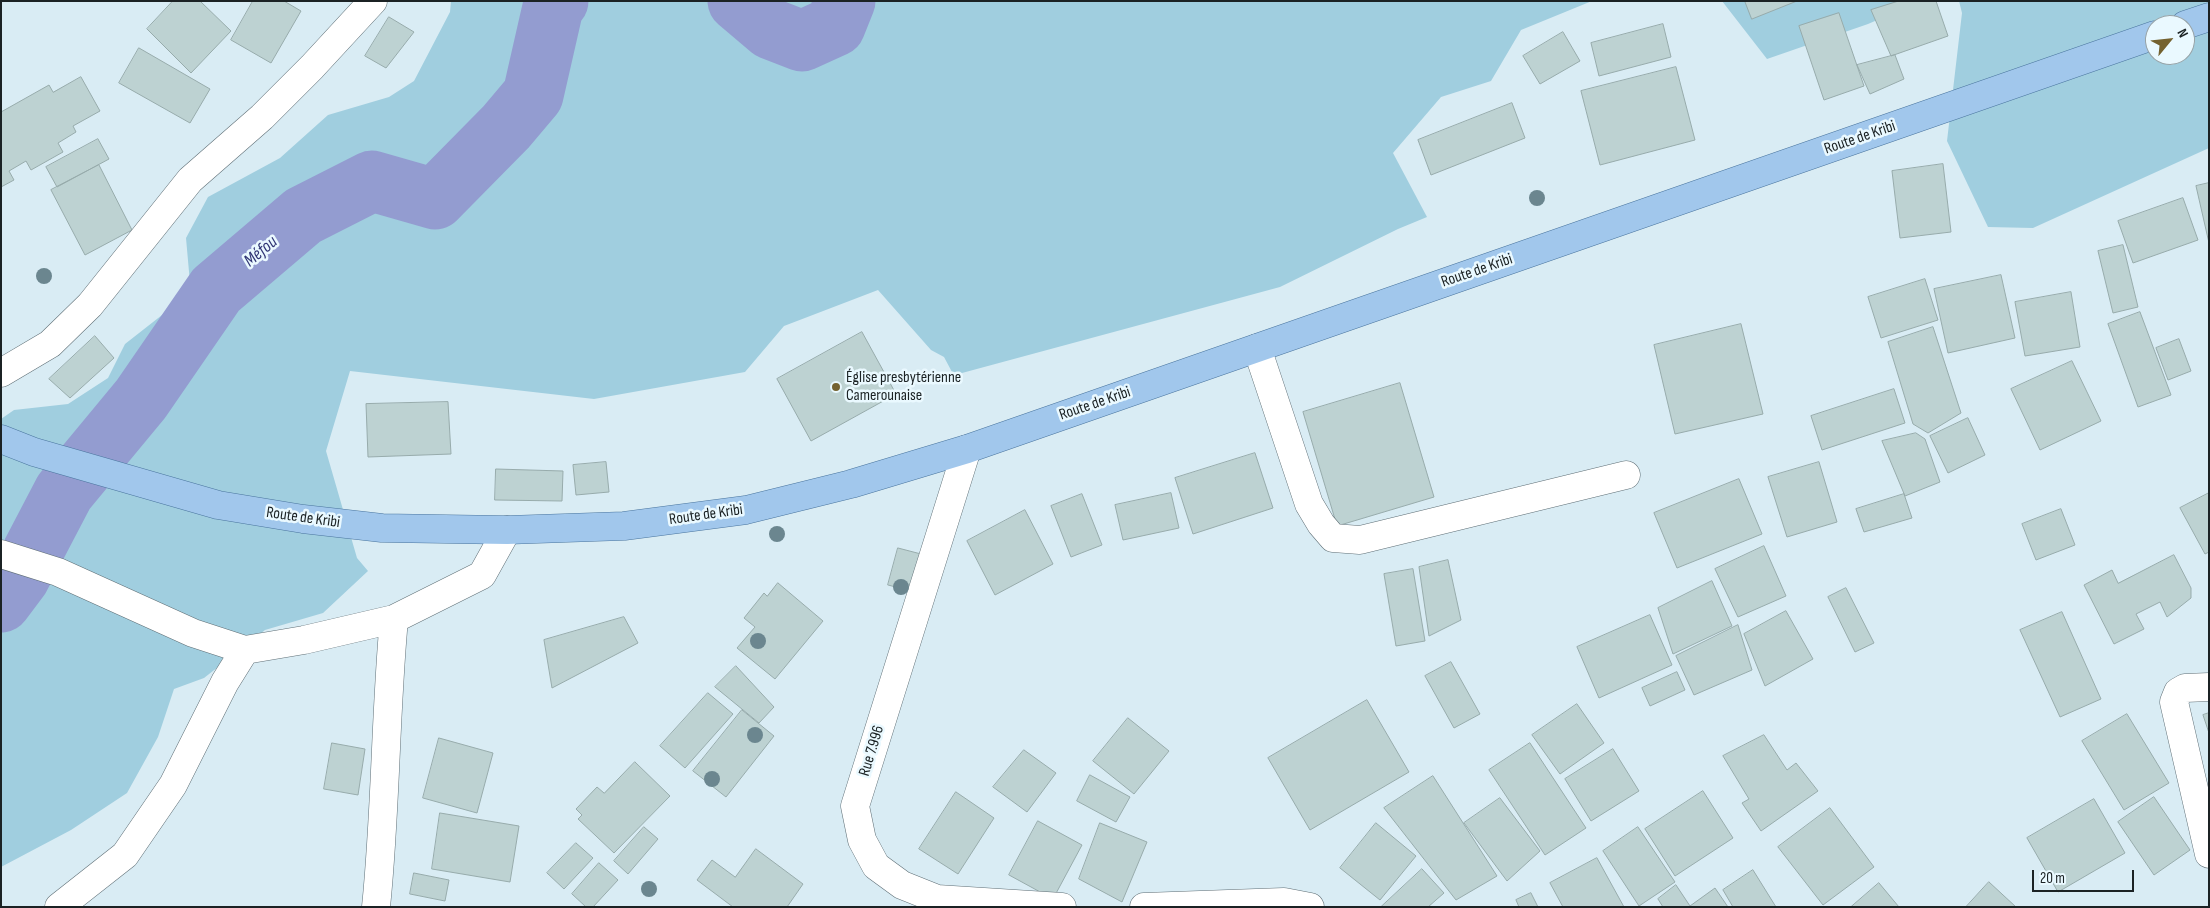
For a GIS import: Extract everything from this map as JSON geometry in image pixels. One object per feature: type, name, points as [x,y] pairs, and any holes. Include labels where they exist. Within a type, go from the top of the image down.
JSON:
[{"type":"main road","points":[[2195,21],[2209,17]]},
{"type":"main road","name":"Route de Kribi","points":[[1,439],[34,452],[218,506],[303,520],[382,528],[507,530],[624,526],[746,510],[851,484],[967,448],[2145,38]]},
{"type":"street","points":[[1,372],[50,344],[90,305],[190,180],[262,117],[319,60],[373,1]]},
{"type":"street","points":[[1257,348],[1309,504],[1321,524],[1333,538],[1360,540],[1626,475]]},
{"type":"street","name":"Rue 7.996","points":[[967,448],[854,806],[862,840],[876,866],[902,885],[937,899],[1062,907]]},
{"type":"street","points":[[1,554],[58,572],[193,633],[245,650],[304,640],[394,619],[482,575],[507,530]]},
{"type":"street","points":[[376,907],[382,839],[387,705],[394,619]]},
{"type":"street","points":[[58,907],[125,855],[173,785],[225,682],[245,650]]},
{"type":"street","points":[[2209,687],[2186,688],[2178,692],[2174,702],[2209,854]]},
{"type":"street","points":[[1144,907],[1284,902],[1310,907]]},
{"type":"shaded area","points":[[451,1],[1592,1],[1521,30],[1491,81],[1441,97],[1393,153],[1427,217],[1398,229],[1280,287],[962,373],[952,372],[944,357],[931,350],[878,290],[784,326],[745,372],[594,399],[350,371],[326,451],[357,558],[368,571],[323,613],[265,630],[204,678],[174,689],[158,737],[127,793],[71,830],[1,867],[1,419],[14,410],[68,404],[108,378],[125,344],[185,297],[190,283],[186,238],[208,197],[280,158],[328,115],[389,97],[414,81],[450,12]]},
{"type":"shaded area","points":[[1722,1],[1921,1],[1868,24],[1767,59]]},
{"type":"shaded area","points":[[1959,1],[2209,1],[2209,148],[2033,228],[1988,227],[1947,141],[1962,13]]},
{"type":"building","points":[[173,1],[200,1],[231,31],[191,73],[147,29]]},
{"type":"building","points":[[253,1],[284,1],[301,11],[271,63],[231,40]]},
{"type":"building","points":[[1745,1],[1797,1],[1752,19]]},
{"type":"building","points":[[1899,1],[1936,1],[1948,36],[1891,56],[1871,10]]},
{"type":"building","points":[[1839,13],[1864,86],[1824,100],[1799,26]]},
{"type":"building","points":[[389,17],[414,32],[386,68],[365,56]]},
{"type":"building","points":[[1663,24],[1671,57],[1599,76],[1591,43]]},
{"type":"building","points":[[1563,32],[1580,61],[1540,84],[1523,56]]},
{"type":"building","points":[[139,48],[210,89],[190,123],[119,83]]},
{"type":"building","points":[[1895,55],[1904,79],[1870,94],[1857,65]]},
{"type":"building","points":[[1676,67],[1695,140],[1600,165],[1581,91]]},
{"type":"building","points":[[81,77],[100,111],[73,126],[76,132],[58,143],[63,152],[31,170],[26,161],[9,171],[14,180],[1,187],[1,112],[49,85],[53,92]]},
{"type":"building","points":[[1512,103],[1525,138],[1431,175],[1418,140]]},
{"type":"building","points":[[98,139],[109,159],[57,187],[46,167]]},
{"type":"building","points":[[1943,164],[1951,232],[1900,238],[1892,171]]},
{"type":"building","points":[[99,165],[132,230],[85,255],[51,190]]},
{"type":"building","points":[[2209,183],[2209,243],[2196,186]]},
{"type":"building","points":[[2183,198],[2198,240],[2133,263],[2118,221]]},
{"type":"building","points":[[2123,245],[2138,307],[2113,313],[2098,251]]},
{"type":"building","points":[[2001,275],[2015,338],[1948,353],[1934,289]]},
{"type":"building","points":[[1925,279],[1938,320],[1881,338],[1868,297]]},
{"type":"building","points":[[2071,292],[2080,347],[2025,356],[2015,302]]},
{"type":"building","points":[[2140,312],[2171,395],[2138,407],[2108,324]]},
{"type":"building","points":[[1741,324],[1763,414],[1675,434],[1654,345]]},
{"type":"building","points":[[1933,327],[1961,413],[1928,433],[1913,424],[1888,342]]},
{"type":"building","name":"Église presbytérienne Camerounaise","points":[[862,332],[896,394],[811,441],[777,379]]},
{"type":"building","points":[[95,336],[114,358],[70,398],[49,379]]},
{"type":"building","points":[[2179,339],[2191,371],[2168,380],[2156,348]]},
{"type":"building","points":[[2072,361],[2101,421],[2040,450],[2011,389]]},
{"type":"building","points":[[1400,383],[1434,497],[1337,526],[1303,412]]},
{"type":"building","points":[[1894,389],[1905,423],[1822,450],[1811,416]]},
{"type":"building","points":[[448,402],[451,454],[368,457],[366,404]]},
{"type":"building","points":[[1968,418],[1985,455],[1948,473],[1930,436]]},
{"type":"building","points":[[1916,433],[1925,439],[1940,482],[1905,496],[1882,441]]},
{"type":"building","points":[[1255,453],[1273,508],[1193,534],[1175,478]]},
{"type":"building","points":[[606,462],[609,492],[576,495],[573,465]]},
{"type":"building","points":[[1819,462],[1837,522],[1787,537],[1768,477]]},
{"type":"building","points":[[496,469],[563,471],[562,501],[495,500]]},
{"type":"building","points":[[1739,479],[1762,534],[1677,568],[1654,513]]},
{"type":"building","points":[[1171,493],[1179,528],[1123,540],[1115,505]]},
{"type":"building","points":[[2209,493],[2209,552],[2205,554],[2180,508]]},
{"type":"building","points":[[1082,494],[1102,545],[1071,557],[1051,506]]},
{"type":"building","points":[[1904,494],[1912,518],[1864,532],[1856,509]]},
{"type":"building","points":[[2061,509],[2075,545],[2036,560],[2022,524]]},
{"type":"building","points":[[1025,510],[1053,564],[995,595],[967,541]]},
{"type":"building","points":[[1764,546],[1786,596],[1738,617],[1715,569]]},
{"type":"building","points":[[898,548],[921,554],[911,591],[888,585]]},
{"type":"building","points":[[2174,555],[2191,588],[2191,598],[2167,617],[2160,602],[2136,614],[2144,629],[2114,644],[2084,585],[2112,570],[2118,583]]},
{"type":"building","points":[[1448,560],[1461,620],[1429,636],[1419,567]]},
{"type":"building","points":[[1413,569],[1425,641],[1396,646],[1384,574]]},
{"type":"building","points":[[1712,581],[1732,626],[1673,654],[1658,608]]},
{"type":"building","points":[[778,583],[823,621],[775,679],[737,648],[755,627],[744,618],[764,593],[767,596]]},
{"type":"building","points":[[1846,588],[1874,643],[1855,652],[1828,597]]},
{"type":"building","points":[[1786,611],[1813,659],[1765,686],[1744,634]]},
{"type":"building","points":[[2062,612],[2101,699],[2060,717],[2020,630]]},
{"type":"building","points":[[1650,615],[1672,665],[1599,698],[1577,647]]},
{"type":"building","points":[[624,617],[638,643],[552,688],[544,640]]},
{"type":"building","points":[[1738,625],[1752,670],[1694,695],[1676,656]]},
{"type":"building","points":[[1451,662],[1480,714],[1454,728],[1425,676]]},
{"type":"building","points":[[736,666],[774,707],[759,723],[715,687]]},
{"type":"building","points":[[1677,672],[1685,690],[1650,706],[1642,688]]},
{"type":"building","points":[[708,693],[733,714],[685,768],[660,746]]},
{"type":"building","points":[[1367,700],[1409,772],[1310,830],[1268,758]]},
{"type":"building","points":[[1577,704],[1604,743],[1560,774],[1532,735]]},
{"type":"building","points":[[742,710],[774,736],[726,797],[693,771]]},
{"type":"building","points":[[2209,713],[2209,733],[2203,715]]},
{"type":"building","points":[[2127,714],[2169,783],[2124,810],[2082,741]]},
{"type":"building","points":[[1128,718],[1169,751],[1134,794],[1093,761]]},
{"type":"building","points":[[1764,735],[1787,770],[1796,763],[1818,791],[1761,831],[1742,803],[1749,799],[1723,756]]},
{"type":"building","points":[[439,738],[493,753],[477,813],[423,798]]},
{"type":"building","points":[[332,743],[365,749],[358,795],[324,789]]},
{"type":"building","points":[[1530,743],[1586,828],[1545,855],[1489,770]]},
{"type":"building","points":[[1613,749],[1639,791],[1591,821],[1565,779]]},
{"type":"building","points":[[1024,750],[1056,773],[1027,812],[993,787]]},
{"type":"building","points":[[635,762],[670,796],[614,853],[578,819],[582,815],[576,809],[597,787],[604,793]]},
{"type":"building","points":[[1090,775],[1130,797],[1116,822],[1077,801]]},
{"type":"building","points":[[1433,776],[1497,876],[1456,900],[1384,808]]},
{"type":"building","points":[[1703,791],[1733,838],[1675,876],[1645,829]]},
{"type":"building","points":[[956,792],[994,818],[958,874],[919,849]]},
{"type":"building","points":[[2154,797],[2190,850],[2154,875],[2118,822]]},
{"type":"building","points":[[1500,798],[1540,851],[1507,881],[1464,823]]},
{"type":"building","points":[[2094,799],[2125,853],[2058,892],[2027,838]]},
{"type":"building","points":[[1830,808],[1874,867],[1823,905],[1778,847]]},
{"type":"building","points":[[440,813],[519,826],[510,882],[432,869]]},
{"type":"building","points":[[1038,821],[1082,845],[1053,899],[1009,875]]},
{"type":"building","points":[[1100,823],[1147,842],[1122,902],[1079,879]]},
{"type":"building","points":[[1376,823],[1416,856],[1380,900],[1340,868]]},
{"type":"building","points":[[644,827],[658,839],[628,874],[614,861]]},
{"type":"building","points":[[1638,827],[1675,882],[1639,906],[1603,851]]},
{"type":"building","points":[[576,843],[593,858],[564,889],[547,873]]},
{"type":"building","points":[[756,849],[803,884],[787,907],[733,907],[697,880],[712,860],[735,877]]},
{"type":"building","points":[[1597,858],[1624,907],[1563,907],[1550,883]]},
{"type":"building","points":[[599,863],[618,880],[593,907],[586,907],[572,894]]},
{"type":"building","points":[[1422,869],[1444,893],[1428,907],[1381,907]]},
{"type":"building","points":[[1753,870],[1776,907],[1733,907],[1723,890]]},
{"type":"building","points":[[414,873],[449,880],[445,901],[410,894]]},
{"type":"building","points":[[1989,882],[2016,907],[1966,907]]},
{"type":"building","points":[[1879,883],[1899,907],[1851,907]]},
{"type":"building","points":[[1676,885],[1690,906],[1715,888],[1728,907],[1663,907],[1658,899]]},
{"type":"building","points":[[1531,893],[1538,907],[1519,907],[1516,900]]},
{"type":"waterway","name":"Méfou","points":[[1,602],[19,578],[64,492],[141,399],[216,290],[303,216],[372,181],[435,199],[506,127],[533,95],[554,3],[558,1]]},
{"type":"waterway","name":"Méfou","points":[[738,1],[771,29],[802,41],[835,26],[845,1]]},
{"type":"place","name":"Église presbytérienne Camerounaise","points":[[836,387]]}]
